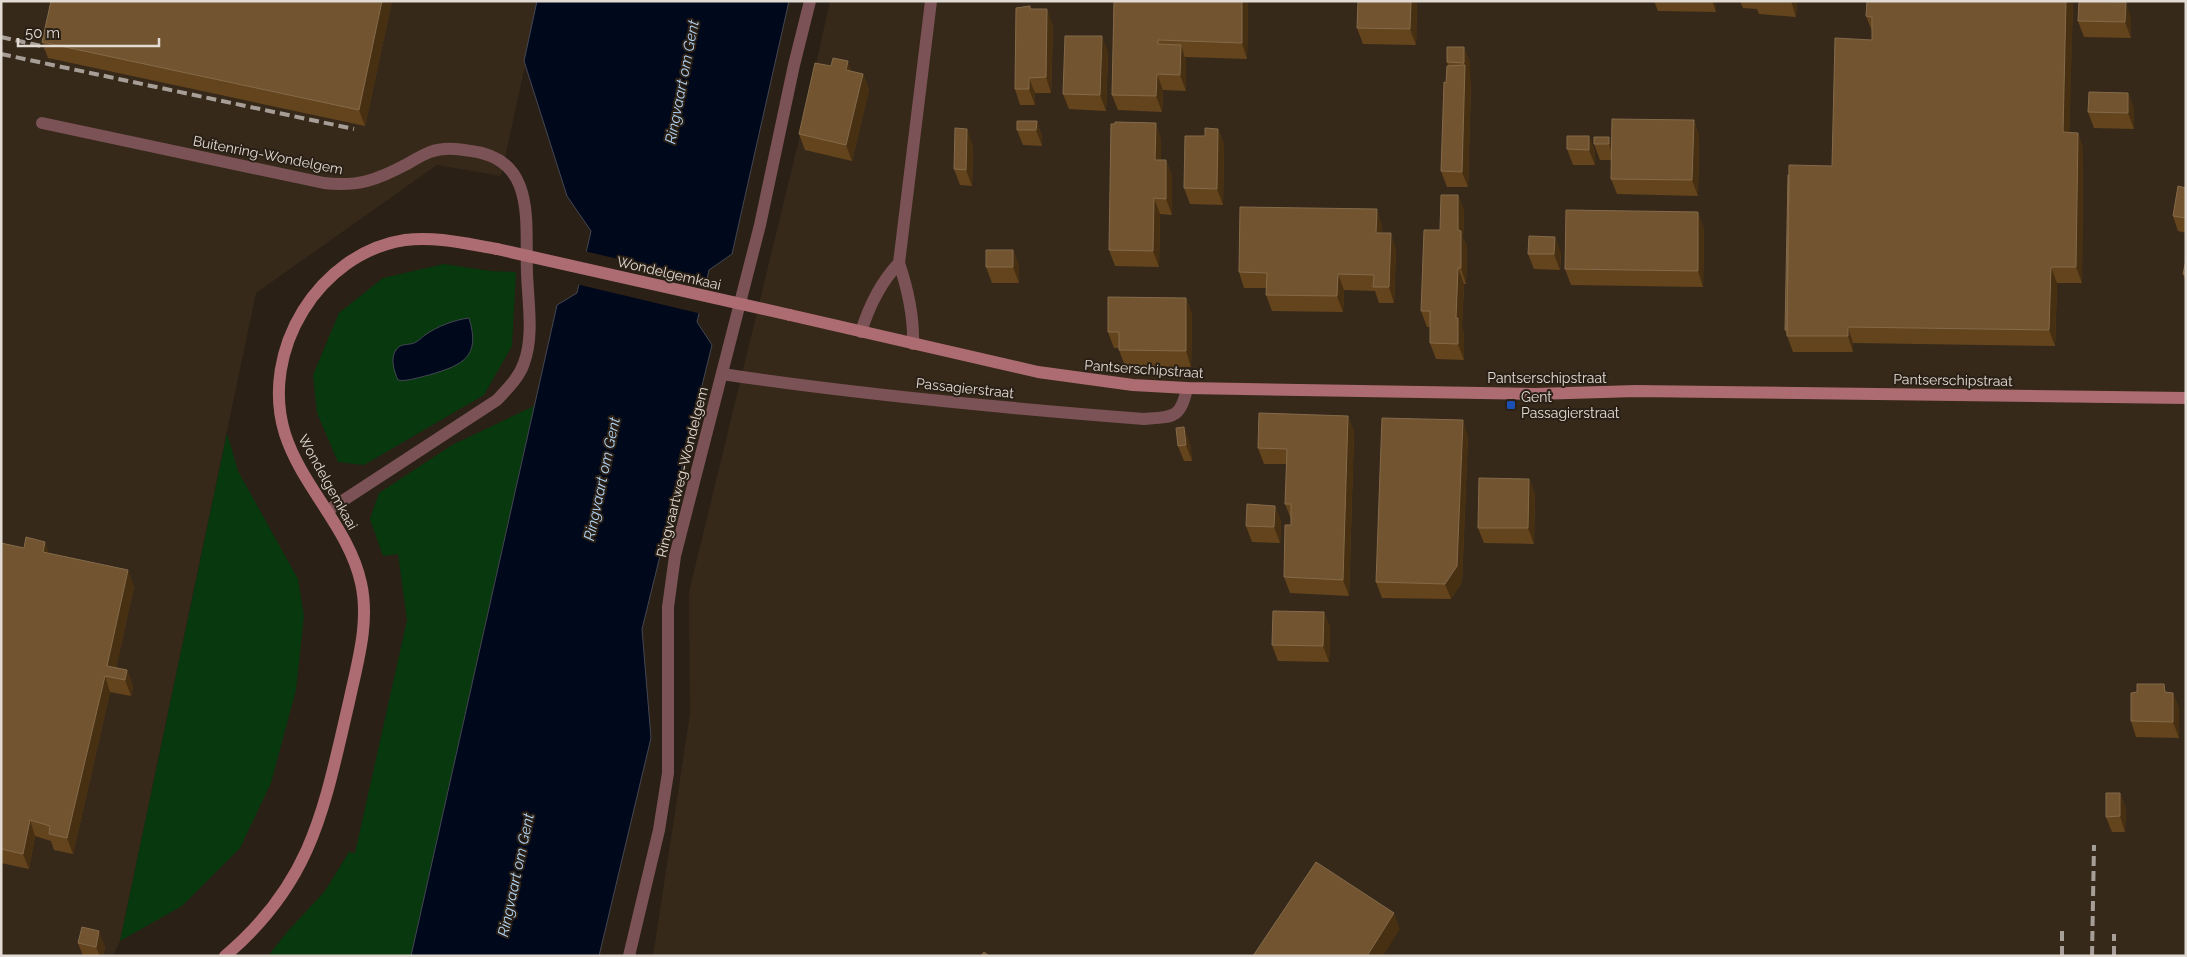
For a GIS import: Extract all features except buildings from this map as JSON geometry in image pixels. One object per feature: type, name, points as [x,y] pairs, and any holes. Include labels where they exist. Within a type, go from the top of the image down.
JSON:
[{"type":"main road","name":"Wondelgemkaai","points":[[225,956],[258,925],[289,886],[317,829],[329,788],[362,645],[364,612],[361,583],[352,556],[291,451],[284,431],[280,410],[282,361],[289,336],[300,314],[340,268],[355,258],[386,245],[405,240],[440,239],[497,249],[914,344]]},
{"type":"main road","name":"Pantserschipstraat","points":[[914,344],[1038,372],[1084,380],[1186,388],[1535,394],[1636,391],[2186,398]]},
{"type":"street","name":"Ringvaartweg-Wondelgem","points":[[630,956],[658,830],[668,773],[668,607],[675,556],[760,225],[794,65],[810,1]]},
{"type":"street","points":[[914,344],[914,321],[906,284],[899,263],[931,1]]},
{"type":"street","name":"Buitenring-Wondelgem","points":[[42,123],[334,184],[360,184],[382,178],[430,152],[448,148],[483,152],[497,157],[509,167],[518,179],[524,202],[529,338],[524,364],[520,371],[512,384],[497,400],[327,511]]},
{"type":"street","points":[[861,332],[867,314],[884,280],[899,263]]},
{"type":"street","name":"Passagierstraat","points":[[722,374],[806,386],[1144,419],[1167,418],[1177,414],[1183,406],[1186,388]]},
{"type":"shaded area","points":[[1,1],[539,1],[501,176],[437,165],[256,293],[120,941],[113,956],[1,956]]},
{"type":"shaded area","points":[[830,1],[2186,1],[2186,956],[653,956],[690,714],[689,592],[803,123]]},
{"type":"green space","points":[[444,264],[491,271],[516,272],[512,346],[484,395],[364,465],[338,462],[317,413],[313,375],[339,313],[383,278]]},
{"type":"green space","points":[[534,406],[411,956],[268,956],[287,932],[325,891],[349,852],[355,853],[407,620],[398,554],[383,556],[370,519],[379,493],[452,445]]},
{"type":"green space","points":[[227,433],[238,471],[298,579],[304,616],[296,690],[271,783],[240,848],[182,906],[120,941]]},
{"type":"water","name":"Ringvaart om Gent","points":[[537,1],[789,1],[732,254],[709,270],[697,322],[712,345],[642,629],[651,738],[599,956],[411,956],[557,305],[577,293],[591,231],[567,196],[524,61]]},
{"type":"water","points":[[469,318],[473,342],[471,351],[460,363],[429,375],[398,380],[393,361],[394,354],[398,348],[416,342],[446,324]]},
{"type":"pier","points":[[584,251],[709,280],[702,314],[576,284]]},
{"type":"railway","points":[[1,37],[50,48]]},
{"type":"railway","points":[[1,54],[354,129]]},
{"type":"railway","points":[[2092,956],[2094,845]]},
{"type":"railway","points":[[2062,926],[2062,956]]},
{"type":"railway","points":[[2114,934],[2114,956]]},
{"type":"place","name":"Gent Passagierstraat","points":[[1511,405]]}]
